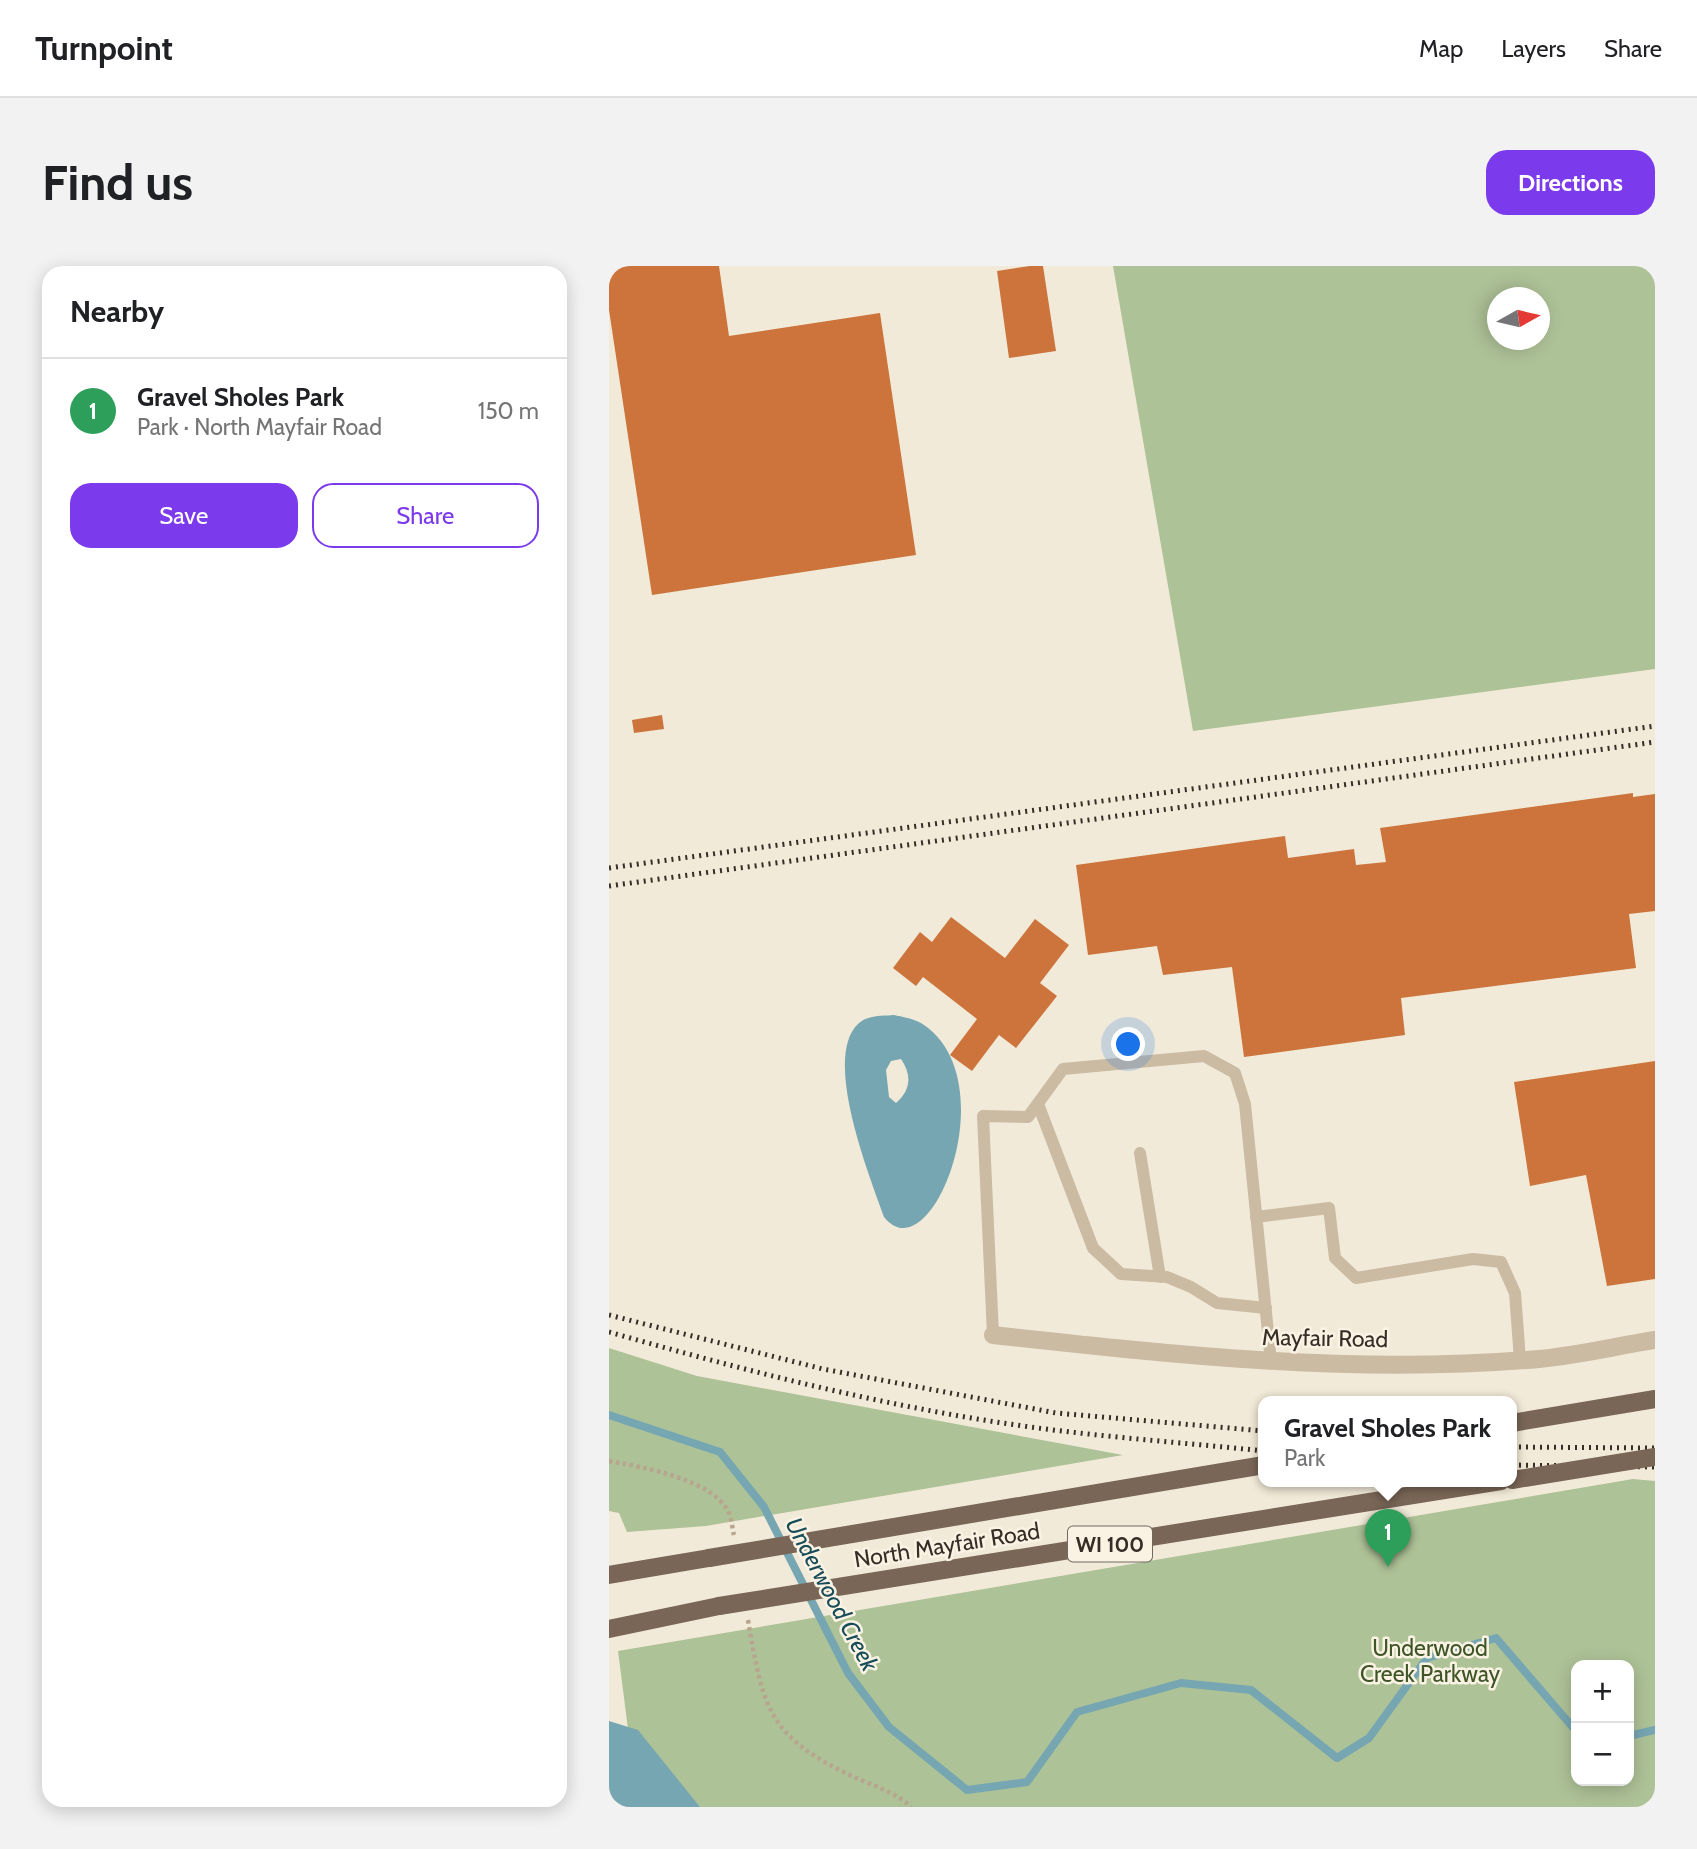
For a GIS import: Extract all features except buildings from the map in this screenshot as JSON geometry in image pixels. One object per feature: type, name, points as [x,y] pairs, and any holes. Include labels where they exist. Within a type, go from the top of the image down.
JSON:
[{"type":"main road","points":[[1517,1422],[1655,1399]]},
{"type":"main road","points":[[1517,1478],[1655,1457]]},
{"type":"main road","name":"North Mayfair Road","points":[[609,1576],[1258,1466]]},
{"type":"main road","name":"North Mayfair Road","points":[[609,1629],[719,1606],[1463,1487]]},
{"type":"street","name":"Mayfair Road","points":[[993,1335],[1213,1359],[1344,1365],[1520,1360],[1655,1340]]},
{"type":"lane","points":[[993,1335],[983,1116],[1028,1117],[1063,1069],[1204,1056],[1235,1073],[1245,1104],[1271,1362]]},
{"type":"lane","points":[[1038,1104],[1093,1248],[1121,1273],[1160,1277],[1191,1287],[1217,1303],[1266,1308]]},
{"type":"lane","points":[[1140,1153],[1160,1277]]},
{"type":"lane","points":[[1256,1217],[1329,1208],[1335,1258],[1356,1278],[1473,1259],[1501,1262],[1515,1293],[1520,1360]]},
{"type":"path","points":[[609,1461],[683,1479],[703,1490],[729,1513],[736,1548]]},
{"type":"path","points":[[747,1611],[761,1692],[777,1724],[820,1761],[911,1807]]},
{"type":"green space","points":[[1113,266],[1655,266],[1655,669],[1193,731]]},
{"type":"green space","points":[[609,1348],[697,1376],[1123,1455],[706,1526],[627,1532],[619,1513],[609,1511]]},
{"type":"green space","name":"Underwood Creek Parkway","points":[[1633,1479],[1655,1481],[1655,1807],[638,1807],[618,1651]]},
{"type":"water","points":[[894,1015],[924,1025],[948,1052],[959,1087],[960,1126],[953,1164],[939,1197],[922,1220],[903,1228],[884,1217],[869,1175],[852,1118],[845,1063],[848,1040],[858,1024],[870,1017]],"holes":[[[901,1059],[907,1071],[908,1082],[905,1093],[896,1103],[889,1097],[886,1070],[891,1061]]]},
{"type":"water","points":[[609,1721],[638,1730],[700,1807],[609,1807]]},
{"type":"waterway","name":"Underwood Creek","points":[[609,1415],[720,1452],[764,1507],[848,1673],[889,1727],[967,1790],[1027,1782],[1077,1712],[1181,1683],[1251,1690],[1337,1758],[1369,1738],[1427,1658],[1496,1638],[1571,1725]]},
{"type":"waterway","name":"Underwood Creek","points":[[1634,1735],[1655,1730]]},
{"type":"railway","points":[[609,868],[1655,726]]},
{"type":"railway","points":[[609,886],[1655,742]]},
{"type":"railway","points":[[609,1315],[823,1369],[1056,1413],[1258,1430]]},
{"type":"railway","points":[[609,1332],[777,1377],[947,1414],[1062,1431],[1258,1450]]},
{"type":"railway","points":[[1517,1447],[1655,1448]]},
{"type":"railway","points":[[1517,1465],[1655,1467]]},
{"type":"place","name":"Gravel Sholes Park","points":[[1388,1567]]}]
